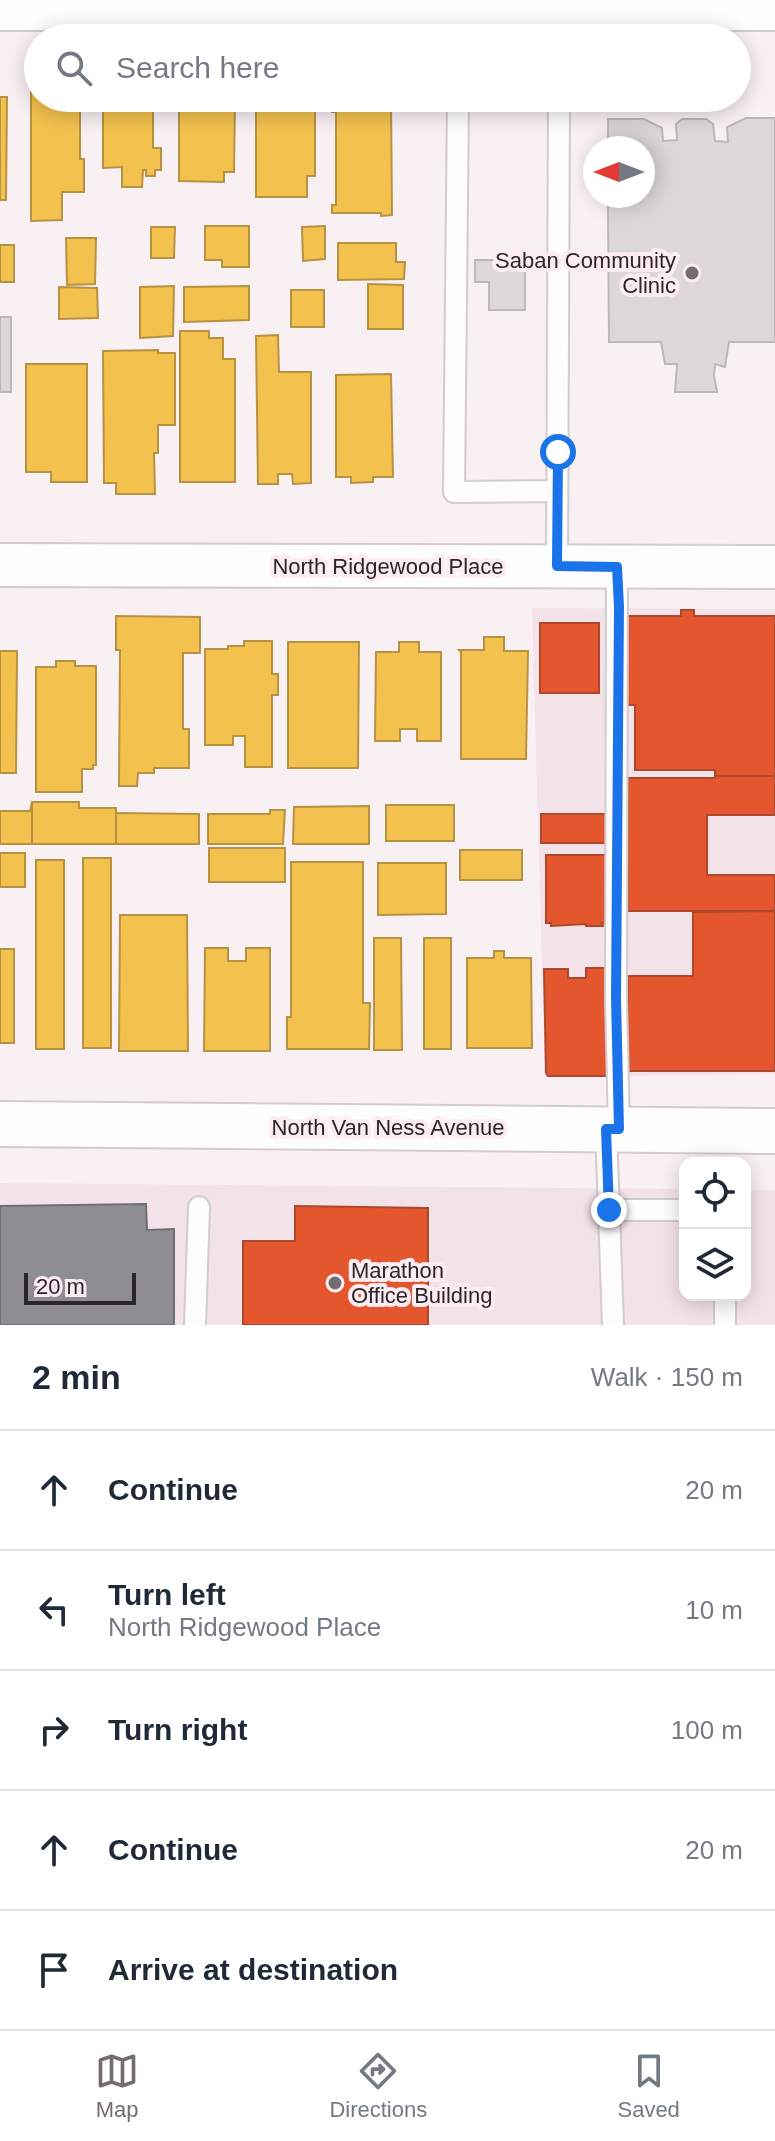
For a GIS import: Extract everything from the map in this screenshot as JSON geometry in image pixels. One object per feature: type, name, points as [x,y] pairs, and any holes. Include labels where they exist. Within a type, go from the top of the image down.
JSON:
[{"type":"street","points":[[0,8],[559,23],[754,5]]},
{"type":"street","name":"North Ridgewood Place","points":[[0,565],[775,567]]},
{"type":"street","name":"North Van Ness Avenue","points":[[0,1124],[775,1131]]},
{"type":"lane","points":[[458,112],[454,492],[557,491]]},
{"type":"lane","points":[[557,566],[559,112]]},
{"type":"lane","points":[[613,1325],[609,1210],[616,998],[617,567]]},
{"type":"lane","points":[[195,1325],[199,1207]]},
{"type":"lane","points":[[609,1210],[679,1210]]},
{"type":"lane","points":[[725,1301],[725,1325]]},
{"type":"shaded area","points":[[532,608],[775,609],[775,1074],[545,1077]]},
{"type":"shaded area","points":[[0,1183],[679,1189],[679,1301],[751,1301],[751,1190],[775,1190],[775,1325],[0,1325]]},
{"type":"building: Homes","points":[[0,97],[7,97],[6,200],[0,200]]},
{"type":"building: Homes","points":[[31,112],[80,112],[84,192],[62,192],[62,220],[31,221]]},
{"type":"building: Homes","points":[[103,112],[153,112],[153,148],[161,148],[161,170],[155,170],[155,176],[146,176],[146,170],[143,170],[142,187],[122,187],[122,167],[103,168]]},
{"type":"building: Homes","points":[[179,112],[235,112],[234,172],[224,172],[224,182],[179,181]]},
{"type":"building: Homes","points":[[256,112],[315,112],[315,176],[307,176],[307,197],[256,197]]},
{"type":"building: Homes","points":[[336,112],[391,112],[392,215],[332,213],[332,205],[336,205]]},
{"type":"building: Homes","points":[[205,226],[249,226],[249,267],[222,267],[222,260],[205,260]]},
{"type":"building: Homes","points":[[325,226],[325,259],[303,261],[302,227]]},
{"type":"building: Homes","points":[[151,227],[175,227],[174,258],[151,258]]},
{"type":"building: Homes","points":[[66,238],[96,238],[95,284],[67,285]]},
{"type":"building: Homes","points":[[338,243],[396,243],[396,262],[405,262],[404,279],[338,280]]},
{"type":"building: Homes","points":[[0,245],[14,245],[14,282],[0,282]]},
{"type":"building: Homes","points":[[368,284],[403,285],[403,329],[368,329]]},
{"type":"building: Homes","points":[[174,286],[173,336],[140,338],[140,287]]},
{"type":"building: Homes","points":[[249,286],[249,320],[184,322],[184,287]]},
{"type":"building: Homes","points":[[59,287],[97,288],[98,318],[59,319]]},
{"type":"building: Homes","points":[[291,290],[324,290],[324,327],[291,327]]},
{"type":"building: Homes","points":[[180,331],[209,331],[209,338],[223,338],[223,359],[235,359],[235,482],[180,482]]},
{"type":"building: Homes","points":[[278,335],[279,372],[311,372],[311,483],[293,484],[292,474],[278,474],[278,484],[258,484],[256,336]]},
{"type":"building: Homes","points":[[158,350],[158,353],[175,353],[175,425],[158,425],[158,453],[154,453],[155,494],[116,494],[116,483],[104,483],[103,351]]},
{"type":"building: Homes","points":[[26,364],[87,364],[87,482],[51,482],[51,472],[26,472]]},
{"type":"building: Homes","points":[[391,374],[393,477],[373,477],[373,482],[351,483],[351,477],[336,477],[336,375]]},
{"type":"building: Homes","points":[[116,616],[200,617],[200,653],[183,653],[183,729],[189,729],[189,768],[154,768],[154,773],[138,773],[137,786],[119,786],[120,650],[116,650]]},
{"type":"building: Homes","points":[[484,637],[504,637],[504,651],[528,651],[526,759],[461,759],[459,650],[484,650]]},
{"type":"building: Homes","points":[[244,641],[272,641],[272,674],[278,674],[278,695],[272,695],[272,767],[245,767],[245,736],[233,736],[233,745],[205,745],[205,649],[244,646]]},
{"type":"building: Homes","points":[[288,642],[359,642],[358,768],[288,768]]},
{"type":"building: Homes","points":[[399,642],[419,642],[419,652],[441,652],[441,741],[417,741],[417,729],[400,729],[400,741],[375,741],[376,652],[399,652]]},
{"type":"building: Homes","points":[[0,651],[17,651],[16,773],[0,773]]},
{"type":"building: Homes","points":[[56,661],[75,661],[75,666],[96,666],[96,765],[93,769],[82,769],[82,792],[36,792],[36,667],[56,667]]},
{"type":"building: Homes","points":[[32,802],[32,844],[0,844],[0,811],[30,811]]},
{"type":"building: Homes","points":[[32,802],[79,802],[79,808],[116,808],[116,844],[32,844]]},
{"type":"building: Homes","points":[[386,805],[454,805],[454,841],[386,841]]},
{"type":"building: Homes","points":[[369,806],[369,844],[293,844],[294,807]]},
{"type":"building: Homes","points":[[270,810],[285,810],[283,844],[208,844],[208,814],[270,814]]},
{"type":"building: Homes","points":[[116,813],[199,814],[199,844],[116,844]]},
{"type":"building: Homes","points":[[209,848],[285,848],[285,882],[209,882]]},
{"type":"building: Homes","points":[[460,850],[522,850],[522,880],[460,880]]},
{"type":"building: Homes","points":[[0,853],[25,853],[25,887],[0,887]]},
{"type":"building: Homes","points":[[83,858],[111,858],[111,1048],[83,1048]]},
{"type":"building: Homes","points":[[36,860],[64,860],[64,1049],[36,1049]]},
{"type":"building: Homes","points":[[291,862],[363,862],[363,1003],[370,1003],[369,1049],[287,1049],[287,1017],[291,1017]]},
{"type":"building: Homes","points":[[378,863],[446,863],[446,914],[378,915]]},
{"type":"building: Homes","points":[[120,915],[187,915],[188,1051],[119,1051]]},
{"type":"building: Homes","points":[[374,938],[401,938],[402,1050],[374,1050]]},
{"type":"building: Homes","points":[[424,938],[451,938],[451,1049],[424,1049]]},
{"type":"building: Homes","points":[[205,948],[228,948],[228,961],[246,961],[246,948],[270,948],[270,1051],[204,1051]]},
{"type":"building: Homes","points":[[0,949],[14,949],[14,1043],[0,1043]]},
{"type":"building: Homes","points":[[494,951],[504,951],[504,958],[531,958],[532,1048],[467,1048],[467,958],[494,958]]},
{"type":"building: Shops","points":[[681,610],[694,610],[694,616],[775,616],[775,776],[715,776],[715,770],[635,770],[635,705],[626,705],[626,616],[681,616]]},
{"type":"building: Shops","points":[[540,623],[599,623],[599,693],[540,693]]},
{"type":"building: Shops","points":[[775,776],[775,815],[707,815],[707,875],[775,875],[775,911],[628,911],[628,778]]},
{"type":"building: Shops","points":[[541,814],[607,814],[607,843],[541,843]]},
{"type":"building: Shops","points":[[546,855],[608,855],[608,923],[602,923],[603,926],[551,926],[551,923],[546,923]]},
{"type":"building: Shops","points":[[775,911],[775,1071],[627,1071],[628,976],[693,976],[693,912]]},
{"type":"building: Shops","points":[[586,968],[608,968],[608,1073],[606,1076],[548,1076],[544,969],[568,969],[568,978],[586,978]]},
{"type":"building: Shops","name":"Marathon Office Building","points":[[295,1206],[428,1208],[428,1325],[243,1325],[243,1241],[295,1241]]},
{"type":"building: Industry","points":[[146,1204],[147,1230],[174,1229],[174,1325],[0,1325],[0,1206]]},
{"type":"building: Other","name":"Saban Community Clinic","points":[[746,118],[775,118],[775,342],[729,342],[725,367],[715,364],[717,392],[675,392],[677,364],[665,364],[661,342],[609,342],[608,208],[655,208],[655,136],[608,136],[608,119],[644,119],[662,128],[663,141],[677,140],[676,124],[682,119],[706,119],[713,124],[715,141],[728,142],[727,127]]},
{"type":"building: Other","points":[[475,260],[525,260],[525,310],[489,310],[489,282],[475,282]]},
{"type":"building: Other","points":[[0,317],[11,317],[11,392],[0,392]]},
{"type":"place","name":"Saban Community Clinic","points":[[692,273]]},
{"type":"place","name":"Marathon Office Building","points":[[335,1283]]},
{"type":"route","points":[[558,452],[557,566],[617,567],[616,998],[619,1129],[606,1129],[609,1210]]}]
